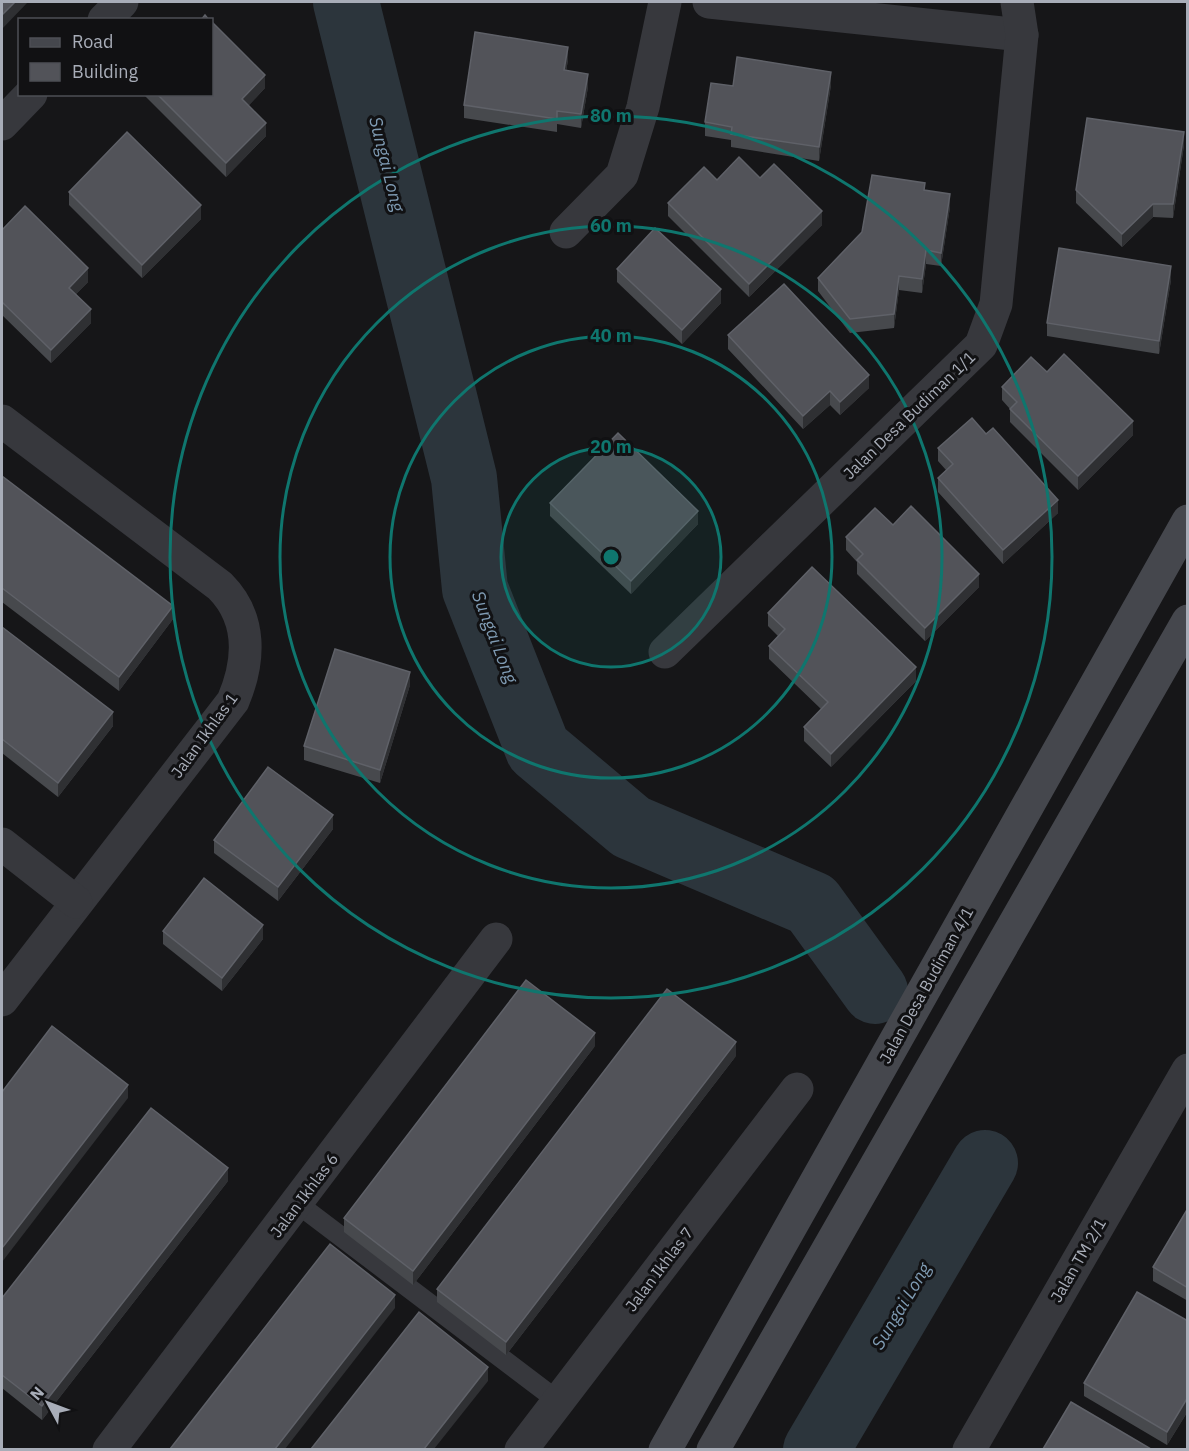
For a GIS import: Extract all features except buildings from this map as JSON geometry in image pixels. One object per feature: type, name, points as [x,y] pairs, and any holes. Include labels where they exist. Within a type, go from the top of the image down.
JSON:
[{"type":"street","points":[[106,18],[122,2]]},
{"type":"street","points":[[566,232],[622,175],[643,107],[665,2]]},
{"type":"street","points":[[709,2],[1022,35]]},
{"type":"street","name":"Jalan Desa Budiman 1/1","points":[[665,652],[981,345],[996,304],[1022,35],[1017,2]]},
{"type":"street","points":[[2,124],[28,96]]},
{"type":"street","name":"Jalan Ikhlas 1","points":[[2,421],[220,586],[231,597],[244,625],[246,645],[243,672],[233,701],[2,1000]]},
{"type":"street","name":"Jalan Desa Budiman 4/1","points":[[664,1449],[1188,521]]},
{"type":"street","points":[[712,1449],[1188,621]]},
{"type":"street","points":[[2,844],[76,902]]},
{"type":"street","name":"Jalan Ikhlas 6","points":[[109,1449],[298,1204],[496,939]]},
{"type":"street","name":"Jalan TM 2/1","points":[[969,1449],[1188,1070]]},
{"type":"street","name":"Jalan Ikhlas 7","points":[[521,1449],[797,1089]]},
{"type":"lane","points":[[298,1204],[558,1401]]},
{"type":"waterway","name":"Sungai Long","points":[[346,2],[464,478],[475,589],[538,749],[631,827],[812,904],[875,991]]},
{"type":"waterway","name":"Sungai Long","points":[[816,1450],[985,1163]]}]
